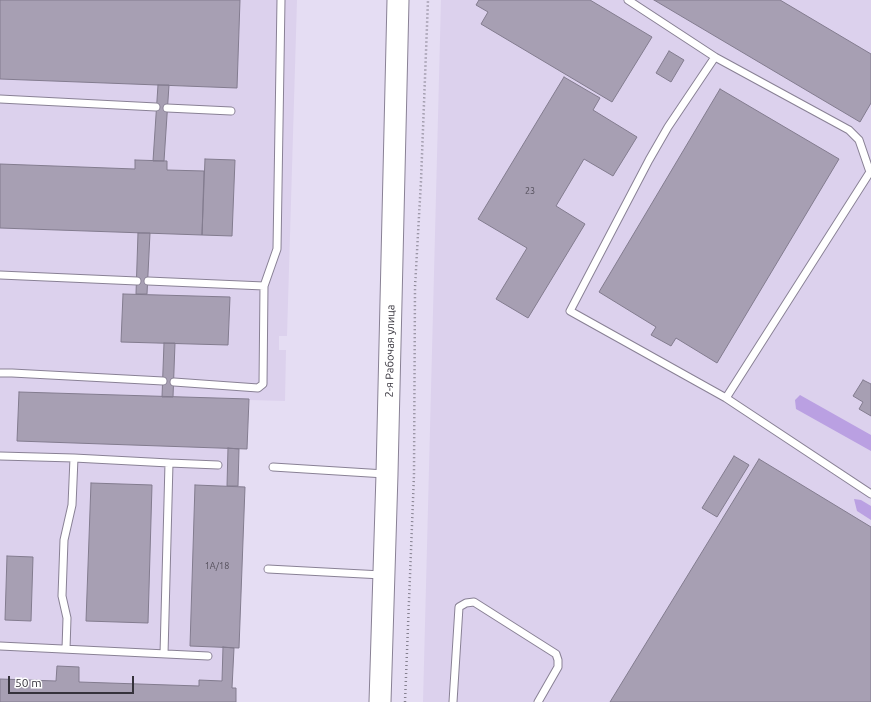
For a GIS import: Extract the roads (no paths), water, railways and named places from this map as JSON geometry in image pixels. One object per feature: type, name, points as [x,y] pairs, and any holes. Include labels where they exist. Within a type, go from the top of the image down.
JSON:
[{"type":"main road","name":"2-я Рабочая улица","points":[[380,702],[398,0]]},
{"type":"lane","points":[[174,382],[258,388],[263,384],[264,286],[277,249],[281,0]]},
{"type":"lane","points":[[628,0],[715,57],[849,130],[859,140],[870,172],[726,398]]},
{"type":"lane","points":[[715,57],[668,127],[653,153],[570,311],[726,398],[871,494]]},
{"type":"lane","points":[[0,99],[156,107]]},
{"type":"lane","points":[[168,108],[231,111]]},
{"type":"lane","points":[[0,275],[137,281]]},
{"type":"lane","points":[[148,281],[264,286]]},
{"type":"lane","points":[[0,373],[163,381]]},
{"type":"lane","points":[[0,456],[218,465]]},
{"type":"lane","points":[[66,649],[68,618],[62,596],[64,540],[72,505],[74,458]]},
{"type":"lane","points":[[164,654],[169,463]]},
{"type":"lane","points":[[273,467],[387,474]]},
{"type":"lane","points":[[268,569],[384,575]]},
{"type":"lane","points":[[454,702],[459,607],[466,603],[474,602],[556,654],[558,668],[538,702]]},
{"type":"lane","points":[[0,646],[208,656]]}]
